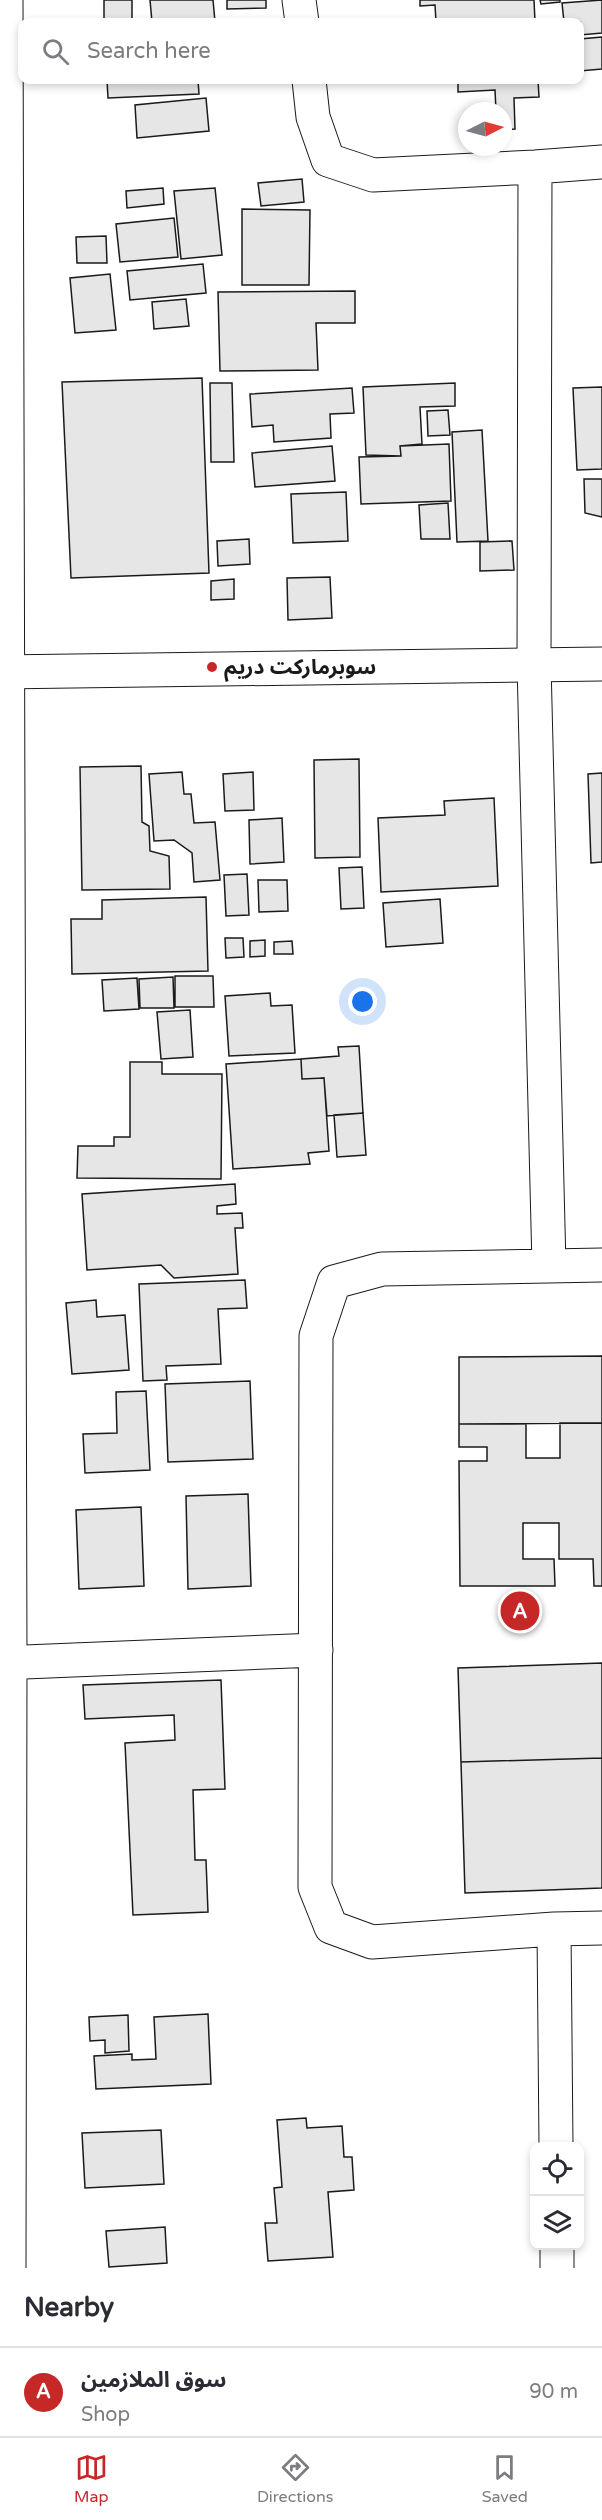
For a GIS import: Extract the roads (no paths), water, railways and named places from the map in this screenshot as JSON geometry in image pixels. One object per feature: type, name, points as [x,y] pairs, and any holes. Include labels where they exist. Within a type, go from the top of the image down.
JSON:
[{"type":"street","points":[[6,0],[5,1663],[9,2268]]},
{"type":"street","points":[[299,0],[301,18]]},
{"type":"street","points":[[310,84],[314,117],[328,160],[374,175],[602,162]]},
{"type":"street","points":[[535,167],[534,664],[549,1266]]},
{"type":"street","points":[[4,672],[602,664]]},
{"type":"street","points":[[602,1265],[382,1269],[334,1282],[316,1336],[315,1887],[331,1927],[372,1942],[554,1929],[602,1929]]},
{"type":"street","points":[[5,1663],[316,1650]]},
{"type":"street","points":[[554,1929],[556,2142]]},
{"type":"street","points":[[557,2250],[557,2268]]},
{"type":"place","name":"سوبرماركت دريم","points":[[212,667]]},
{"type":"place","name":"سوق الملازمين","points":[[520,1611]]}]
